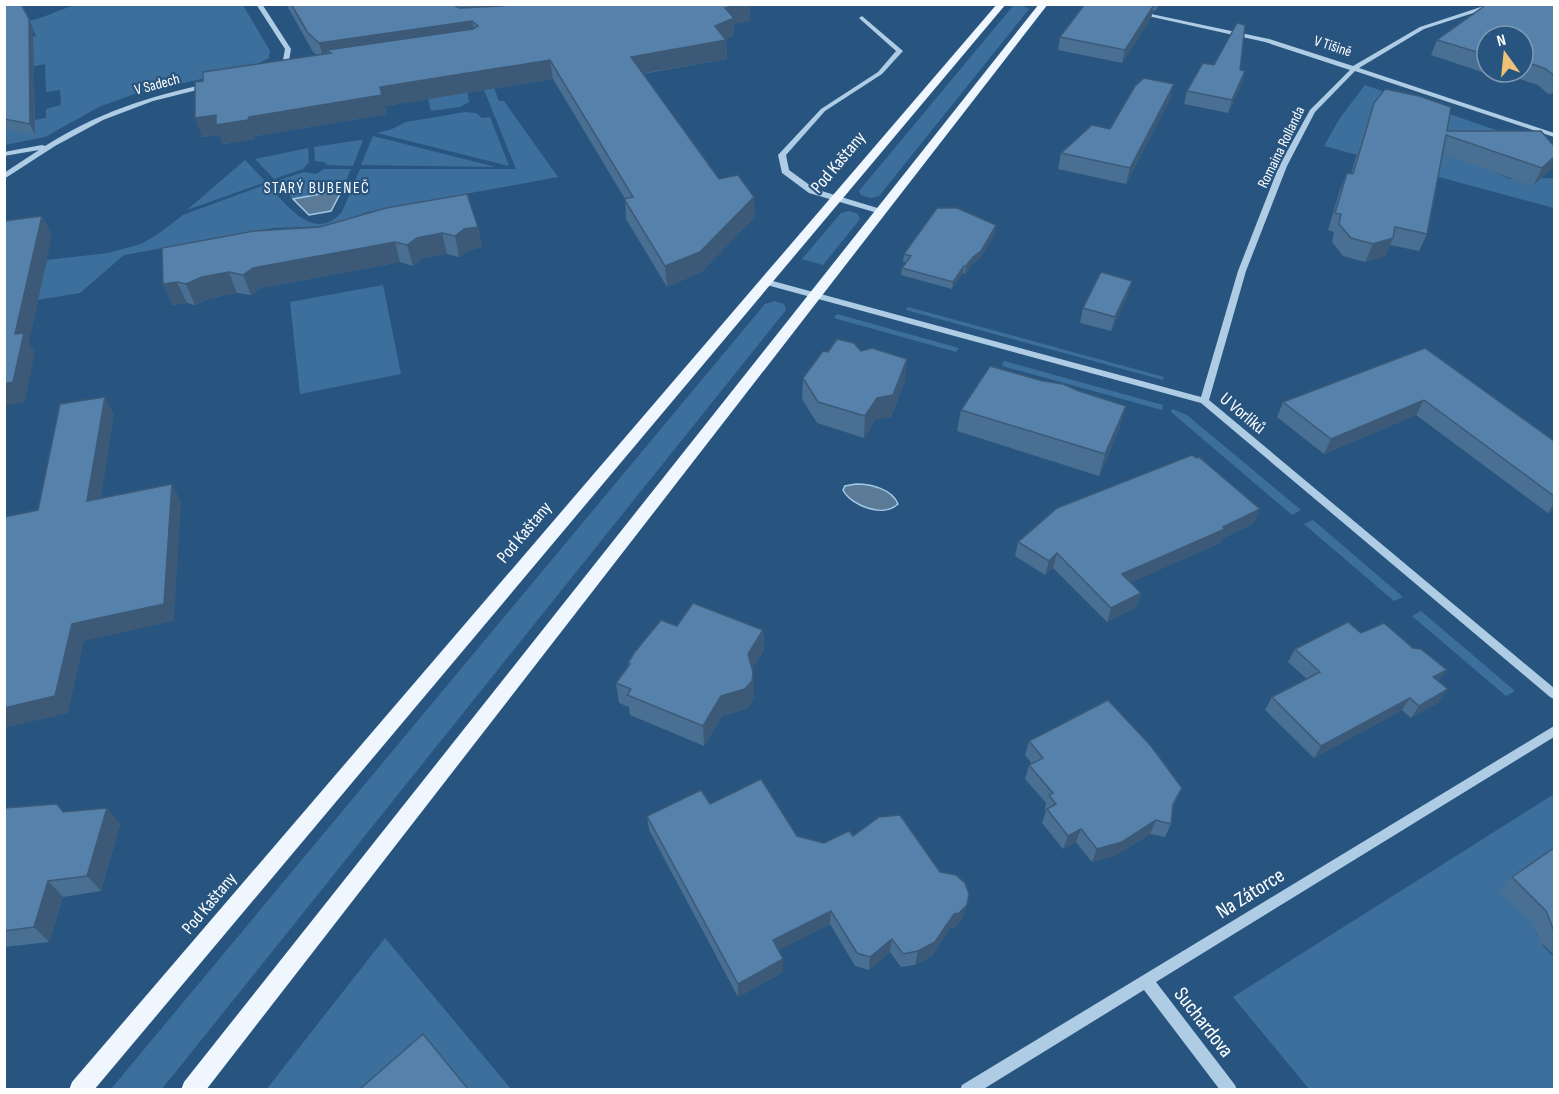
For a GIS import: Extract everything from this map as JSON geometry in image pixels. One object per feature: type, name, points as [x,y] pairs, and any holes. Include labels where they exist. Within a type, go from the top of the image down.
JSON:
[{"type":"main road","name":"Pod Kaštany","points":[[80,1089],[1002,4]]},
{"type":"main road","points":[[192,1089],[1044,4]]},
{"type":"street","points":[[259,4],[288,49],[286,60],[277,73]]},
{"type":"street","name":"Romaina Rollanda","points":[[1204,401],[1242,272],[1284,166],[1312,111],[1355,68],[1422,28],[1498,4]]},
{"type":"street","name":"V Tišině","points":[[1132,10],[1235,31],[1355,68],[1554,135]]},
{"type":"street","points":[[862,18],[900,51],[880,74],[823,110],[782,155],[786,171],[812,191],[881,212]]},
{"type":"street","points":[[266,75],[289,71]]},
{"type":"street","name":"V Sadech","points":[[4,177],[45,147],[104,115],[133,104],[213,85]]},
{"type":"street","name":"V Sadech","points":[[4,154],[45,147]]},
{"type":"street","name":"U Vorlíků","points":[[766,282],[1204,401],[1554,694]]},
{"type":"street","name":"Na Zátorce","points":[[967,1089],[1554,731]]},
{"type":"street","name":"Suchardova","points":[[1146,981],[1230,1089]]},
{"type":"shaded area","points":[[80,4],[243,5],[270,51],[269,58],[248,69],[137,93],[99,107],[45,137],[5,145],[5,129],[8,129],[8,125],[46,118],[46,109],[61,105],[60,90],[46,92],[45,64],[5,72],[5,43],[36,36],[29,21]]},
{"type":"shaded area","points":[[1020,5],[1029,9],[879,196],[870,198],[861,195],[859,191],[1013,6]]},
{"type":"shaded area","points":[[1365,85],[1554,150],[1554,163],[1542,158],[1492,171],[1510,179],[1554,178],[1554,208],[1324,146],[1340,118]]},
{"type":"shaded area","points":[[494,88],[499,101],[504,101],[558,177],[367,212],[329,226],[273,228],[124,255],[80,293],[37,300],[47,260],[108,253],[141,244],[183,215],[267,184],[301,218],[321,224],[332,221],[342,212],[360,169],[516,169],[484,90]]},
{"type":"shaded area","points":[[467,92],[469,102],[460,107],[431,111],[428,99]]},
{"type":"shaded area","points":[[465,112],[476,113],[482,118],[490,117],[509,166],[377,133],[406,122]]},
{"type":"shaded area","points":[[373,136],[496,167],[361,165]]},
{"type":"shaded area","points":[[363,140],[353,166],[327,165],[324,162],[315,161],[314,147]]},
{"type":"shaded area","points":[[308,148],[309,162],[303,169],[274,179],[255,159]]},
{"type":"shaded area","points":[[245,160],[266,182],[187,210]]},
{"type":"shaded area","points":[[324,169],[351,169],[342,190],[293,199],[276,181],[304,172],[316,174]]},
{"type":"shaded area","points":[[342,190],[331,211],[309,215],[293,199]]},
{"type":"shaded area","points":[[849,211],[858,214],[860,219],[823,265],[802,259],[841,213]]},
{"type":"shaded area","points":[[383,285],[401,374],[300,394],[290,302]]},
{"type":"shaded area","points":[[775,301],[784,304],[786,310],[162,1089],[111,1089],[765,304]]},
{"type":"shaded area","points":[[908,307],[1164,377],[1163,380],[906,310]]},
{"type":"shaded area","points":[[837,314],[959,348],[956,352],[834,318]]},
{"type":"shaded area","points":[[1004,361],[1163,405],[1162,410],[1002,366]]},
{"type":"shaded area","points":[[1172,409],[1187,415],[1301,510],[1292,515],[1171,412]]},
{"type":"shaded area","points":[[856,484],[880,488],[891,495],[898,504],[885,510],[860,505],[847,496],[843,490],[845,486]]},
{"type":"shaded area","points":[[1313,520],[1403,597],[1394,601],[1304,524]]},
{"type":"shaded area","points":[[1421,611],[1515,691],[1506,696],[1412,616]]},
{"type":"shaded area","points":[[1554,794],[1554,867],[1536,933],[1543,946],[1554,957],[1554,1089],[1309,1089],[1233,997]]},
{"type":"shaded area","points":[[385,938],[511,1089],[266,1090]]},
{"type":"building","points":[[4,4],[21,4],[29,19],[30,124],[4,119]]},
{"type":"building","points":[[291,4],[451,4],[460,8],[511,4],[742,4],[725,8],[734,18],[715,26],[726,40],[631,57],[719,179],[738,175],[754,197],[700,252],[665,266],[624,199],[633,197],[550,60],[380,87],[382,95],[249,117],[248,120],[216,125],[216,115],[195,118],[195,82],[203,81],[203,72],[331,53],[327,50],[473,29],[478,26],[472,21],[319,43],[308,33]]},
{"type":"building","points":[[1085,4],[1154,5],[1125,50],[1060,37]]},
{"type":"building","points":[[1487,4],[1554,4],[1554,76],[1546,69],[1535,65],[1535,24],[1475,24],[1475,51],[1437,40]]},
{"type":"building","points":[[1237,23],[1245,25],[1240,70],[1245,71],[1232,100],[1187,91],[1203,63],[1214,65]]},
{"type":"building","points":[[1144,78],[1174,84],[1130,168],[1061,153],[1092,125],[1110,129],[1135,86]]},
{"type":"building","points":[[1385,89],[1419,96],[1451,107],[1447,131],[1541,131],[1554,146],[1554,157],[1542,168],[1446,135],[1427,234],[1395,227],[1393,238],[1373,244],[1351,238],[1339,224],[1341,214],[1335,213],[1347,173],[1353,174],[1374,103]]},
{"type":"building","points":[[467,194],[478,227],[464,229],[455,236],[442,233],[417,238],[407,245],[395,242],[253,268],[243,275],[229,272],[202,277],[186,284],[177,282],[163,284],[162,248],[254,231],[320,227],[386,208]]},
{"type":"building","points":[[937,208],[957,208],[996,225],[981,251],[964,266],[953,282],[902,268],[911,256],[904,254]]},
{"type":"building","points":[[42,216],[15,334],[24,333],[13,382],[4,384],[4,221]]},
{"type":"building","points":[[1101,272],[1132,281],[1115,317],[1083,308]]},
{"type":"building","points":[[837,339],[854,343],[861,351],[872,348],[907,359],[893,395],[877,398],[865,416],[818,402],[803,378],[823,351],[828,352]]},
{"type":"building","points":[[1425,348],[1554,441],[1554,496],[1424,400],[1331,439],[1283,402]]},
{"type":"building","points":[[990,366],[1043,381],[1063,384],[1126,406],[1105,454],[961,410]]},
{"type":"building","points":[[105,397],[87,501],[172,484],[164,604],[72,624],[55,696],[4,708],[4,517],[38,510],[60,404]]},
{"type":"building","points":[[1192,455],[1199,457],[1260,509],[1223,527],[1225,529],[1122,574],[1141,593],[1111,608],[1057,553],[1049,561],[1018,542],[1057,508]]},
{"type":"building","points":[[693,603],[763,630],[748,654],[753,672],[752,681],[745,689],[721,696],[703,726],[627,695],[631,689],[616,683],[630,664],[628,663],[634,653],[661,620],[677,626]]},
{"type":"building","points":[[1348,622],[1361,633],[1384,623],[1413,648],[1421,649],[1447,670],[1433,677],[1448,689],[1419,706],[1410,698],[1321,746],[1272,697],[1320,672],[1295,649]]},
{"type":"building","points":[[1108,700],[1151,746],[1182,788],[1173,804],[1171,824],[1156,820],[1122,842],[1097,849],[1081,829],[1068,836],[1047,809],[1056,804],[1049,795],[1053,793],[1029,765],[1043,758],[1029,741]]},
{"type":"building","points":[[761,779],[797,836],[824,843],[849,831],[853,836],[879,817],[900,815],[940,872],[956,875],[965,883],[969,894],[967,905],[959,913],[954,914],[935,942],[918,951],[903,954],[892,939],[870,957],[857,953],[831,911],[773,940],[783,959],[738,984],[647,816],[701,790],[710,804]]},
{"type":"building","points":[[57,804],[63,812],[107,808],[87,876],[48,881],[34,927],[4,931],[4,808]]},
{"type":"building","points":[[1554,848],[1554,931],[1546,911],[1512,877]]},
{"type":"building","points":[[423,1034],[468,1089],[360,1089]]},
{"type":"district","name":"STARÝ BUBENEČ","points":[[317,187]]}]
